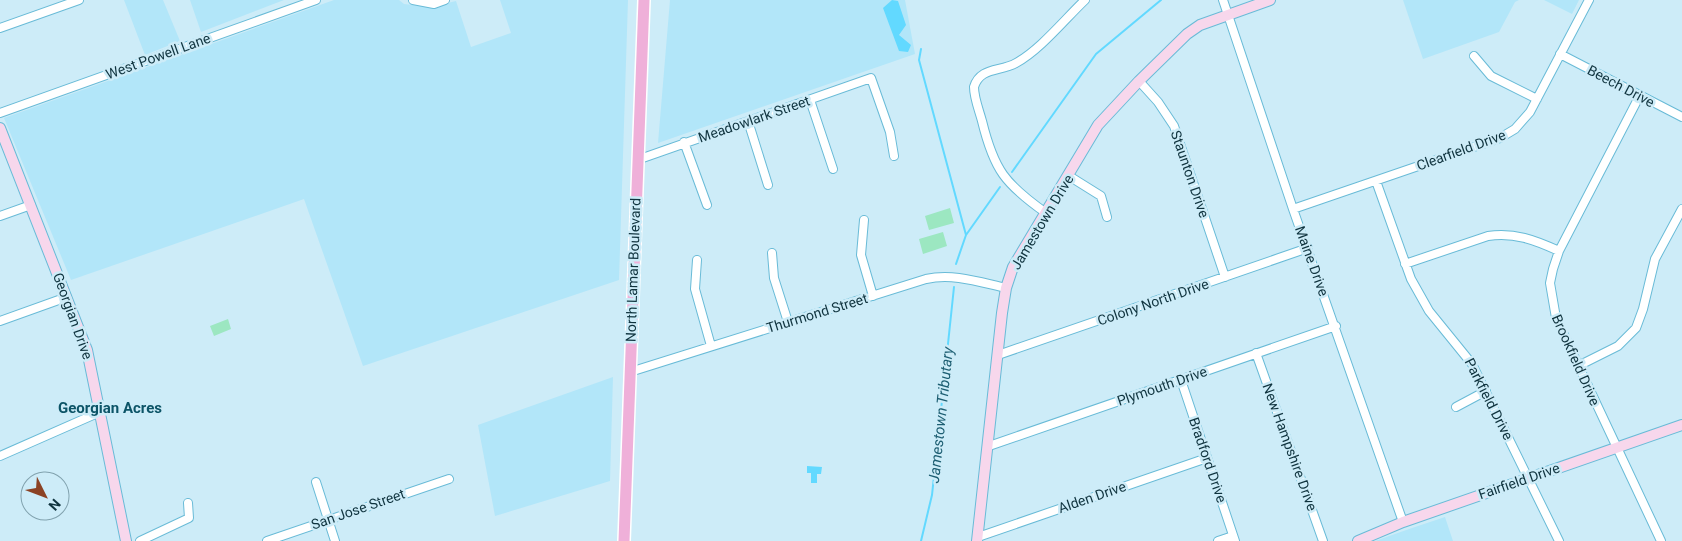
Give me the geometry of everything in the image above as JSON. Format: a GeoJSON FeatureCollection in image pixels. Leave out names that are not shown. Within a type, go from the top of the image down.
{"type":"FeatureCollection","features":[{"type":"Feature","properties":{"kind":"main road","name":"North Lamar Boulevard"},"geometry":{"type":"LineString","coordinates":[[624,541],[644,0]]}},
{"type":"Feature","properties":{"kind":"street"},"geometry":{"type":"LineString","coordinates":[[0,28],[79,0]]}},
{"type":"Feature","properties":{"kind":"street","name":"West Powell Lane"},"geometry":{"type":"LineString","coordinates":[[0,113],[316,0]]}},
{"type":"Feature","properties":{"kind":"street"},"geometry":{"type":"LineString","coordinates":[[413,0],[434,4],[445,0]]}},
{"type":"Feature","properties":{"kind":"street"},"geometry":{"type":"LineString","coordinates":[[1046,213],[1014,189],[995,164],[988,146],[974,87],[984,73],[1011,66],[1026,56],[1085,0]]}},
{"type":"Feature","properties":{"kind":"street","name":"Maine Drive"},"geometry":{"type":"LineString","coordinates":[[1223,0],[1293,209],[1336,326],[1403,522]]}},
{"type":"Feature","properties":{"kind":"street","name":"Jamestown Drive"},"geometry":{"type":"LineString","coordinates":[[978,539],[1006,288],[1013,266],[1098,125],[1138,81],[1187,34],[1200,25],[1270,0]]}},
{"type":"Feature","properties":{"kind":"street","name":"Clearfield Drive"},"geometry":{"type":"LineString","coordinates":[[1293,209],[1508,133],[1523,121],[1537,99],[1589,0]]}},
{"type":"Feature","properties":{"kind":"street","name":"Beech Drive"},"geometry":{"type":"LineString","coordinates":[[1560,54],[1682,117]]}},
{"type":"Feature","properties":{"kind":"street"},"geometry":{"type":"LineString","coordinates":[[1474,56],[1491,76],[1537,99]]}},
{"type":"Feature","properties":{"kind":"street","name":"Meadowlark Street"},"geometry":{"type":"LineString","coordinates":[[637,160],[870,78],[890,132],[894,156]]}},
{"type":"Feature","properties":{"kind":"street","name":"Staunton Drive"},"geometry":{"type":"LineString","coordinates":[[1138,81],[1158,102],[1174,126],[1225,277]]}},
{"type":"Feature","properties":{"kind":"street","name":"Brookfield Drive"},"geometry":{"type":"LineString","coordinates":[[1640,95],[1559,251],[1552,269],[1550,283],[1553,307],[1561,332],[1662,541]]}},
{"type":"Feature","properties":{"kind":"street"},"geometry":{"type":"LineString","coordinates":[[810,100],[833,169]]}},
{"type":"Feature","properties":{"kind":"street"},"geometry":{"type":"LineString","coordinates":[[748,121],[768,185]]}},
{"type":"Feature","properties":{"kind":"street","name":"Georgian Drive"},"geometry":{"type":"LineString","coordinates":[[0,128],[87,350],[126,541]]}},
{"type":"Feature","properties":{"kind":"street"},"geometry":{"type":"LineString","coordinates":[[684,142],[707,205]]}},
{"type":"Feature","properties":{"kind":"street"},"geometry":{"type":"LineString","coordinates":[[1069,176],[1102,196],[1107,217]]}},
{"type":"Feature","properties":{"kind":"street","name":"Parkfield Drive"},"geometry":{"type":"LineString","coordinates":[[1376,181],[1405,264],[1419,296],[1440,325],[1466,354],[1486,391],[1558,541]]}},
{"type":"Feature","properties":{"kind":"street"},"geometry":{"type":"LineString","coordinates":[[0,216],[31,205]]}},
{"type":"Feature","properties":{"kind":"street"},"geometry":{"type":"LineString","coordinates":[[1578,366],[1618,346],[1636,328],[1643,309],[1655,259],[1682,209]]}},
{"type":"Feature","properties":{"kind":"street"},"geometry":{"type":"LineString","coordinates":[[864,220],[860,255],[873,296]]}},
{"type":"Feature","properties":{"kind":"street"},"geometry":{"type":"LineString","coordinates":[[1405,264],[1488,236],[1501,234],[1528,238],[1559,251]]}},
{"type":"Feature","properties":{"kind":"street","name":"Colony North Drive"},"geometry":{"type":"LineString","coordinates":[[998,355],[1308,248]]}},
{"type":"Feature","properties":{"kind":"street"},"geometry":{"type":"LineString","coordinates":[[772,253],[774,278],[788,322]]}},
{"type":"Feature","properties":{"kind":"street"},"geometry":{"type":"LineString","coordinates":[[698,260],[695,290],[711,346]]}},
{"type":"Feature","properties":{"kind":"street","name":"Thurmond Street"},"geometry":{"type":"LineString","coordinates":[[630,372],[938,276],[969,279],[1006,288]]}},
{"type":"Feature","properties":{"kind":"street"},"geometry":{"type":"LineString","coordinates":[[0,321],[67,297]]}},
{"type":"Feature","properties":{"kind":"street","name":"Plymouth Drive"},"geometry":{"type":"LineString","coordinates":[[989,446],[1336,326]]}},
{"type":"Feature","properties":{"kind":"street","name":"New Hampshire Drive"},"geometry":{"type":"LineString","coordinates":[[1256,353],[1323,541]]}},
{"type":"Feature","properties":{"kind":"street","name":"Bradford Drive"},"geometry":{"type":"LineString","coordinates":[[1181,380],[1234,538]]}},
{"type":"Feature","properties":{"kind":"street"},"geometry":{"type":"LineString","coordinates":[[1456,407],[1486,391]]}},
{"type":"Feature","properties":{"kind":"street"},"geometry":{"type":"LineString","coordinates":[[0,456],[100,412]]}},
{"type":"Feature","properties":{"kind":"street","name":"Fairfield Drive"},"geometry":{"type":"LineString","coordinates":[[1358,541],[1403,522],[1682,425]]}},
{"type":"Feature","properties":{"kind":"street","name":"Alden Drive"},"geometry":{"type":"LineString","coordinates":[[978,539],[1207,458]]}},
{"type":"Feature","properties":{"kind":"street","name":"San Jose Street"},"geometry":{"type":"LineString","coordinates":[[267,541],[449,479]]}},
{"type":"Feature","properties":{"kind":"street"},"geometry":{"type":"LineString","coordinates":[[316,482],[329,519],[334,541]]}},
{"type":"Feature","properties":{"kind":"street"},"geometry":{"type":"LineString","coordinates":[[140,541],[189,518],[188,503]]}},
{"type":"Feature","properties":{"kind":"street"},"geometry":{"type":"LineString","coordinates":[[1218,541],[1234,538]]}},
{"type":"Feature","properties":{"kind":"shaded area"},"geometry":{"type":"Polygon","coordinates":[[[124,0],[163,0],[180,41],[145,55],[124,0]]]}},
{"type":"Feature","properties":{"kind":"shaded area"},"geometry":{"type":"Polygon","coordinates":[[[190,0],[284,0],[201,32],[190,0]]]}},
{"type":"Feature","properties":{"kind":"shaded area"},"geometry":{"type":"Polygon","coordinates":[[[334,0],[399,0],[404,4],[431,7],[456,1],[471,47],[511,33],[500,0],[628,0],[619,280],[363,366],[304,199],[71,280],[4,118],[334,0]]]}},
{"type":"Feature","properties":{"kind":"shaded area"},"geometry":{"type":"Polygon","coordinates":[[[670,0],[905,0],[915,54],[658,143],[670,0]]]}},
{"type":"Feature","properties":{"kind":"shaded area"},"geometry":{"type":"Polygon","coordinates":[[[1403,0],[1519,0],[1515,2],[1499,32],[1423,59],[1403,0]]]}},
{"type":"Feature","properties":{"kind":"shaded area"},"geometry":{"type":"Polygon","coordinates":[[[1544,0],[1579,0],[1572,14],[1544,0]]]}},
{"type":"Feature","properties":{"kind":"shaded area"},"geometry":{"type":"Polygon","coordinates":[[[613,377],[610,481],[495,516],[478,425],[613,377]]]}},
{"type":"Feature","properties":{"kind":"shaded area"},"geometry":{"type":"Polygon","coordinates":[[[1445,517],[1453,541],[1375,541],[1412,528],[1445,517]]]}},
{"type":"Feature","properties":{"kind":"green space"},"geometry":{"type":"Polygon","coordinates":[[[950,208],[954,223],[929,230],[925,216],[950,208]]]}},
{"type":"Feature","properties":{"kind":"green space"},"geometry":{"type":"Polygon","coordinates":[[[943,232],[947,246],[923,254],[919,239],[943,232]]]}},
{"type":"Feature","properties":{"kind":"green space"},"geometry":{"type":"Polygon","coordinates":[[[228,319],[231,329],[214,336],[210,326],[228,319]]]}},
{"type":"Feature","properties":{"kind":"water"},"geometry":{"type":"Polygon","coordinates":[[[892,0],[898,1],[906,25],[899,35],[911,45],[908,52],[899,51],[883,8],[892,0]]]}},
{"type":"Feature","properties":{"kind":"water"},"geometry":{"type":"Polygon","coordinates":[[[807,466],[822,467],[821,474],[817,474],[817,483],[811,483],[811,473],[807,473],[807,466]]]}},
{"type":"Feature","properties":{"kind":"waterway","name":"Jamestown Tributary"},"geometry":{"type":"LineString","coordinates":[[1012,172],[1096,54],[1161,0]]}},
{"type":"Feature","properties":{"kind":"waterway"},"geometry":{"type":"LineString","coordinates":[[921,49],[919,60],[966,235]]}},
{"type":"Feature","properties":{"kind":"waterway","name":"Jamestown Tributary"},"geometry":{"type":"LineString","coordinates":[[956,264],[966,235],[1000,187]]}},
{"type":"Feature","properties":{"kind":"waterway","name":"Jamestown Tributary"},"geometry":{"type":"LineString","coordinates":[[921,541],[932,495],[954,287]]}},
{"type":"Feature","properties":{"kind":"district","name":"Georgian Acres"},"geometry":{"type":"Point","coordinates":[110,408]}}]}
